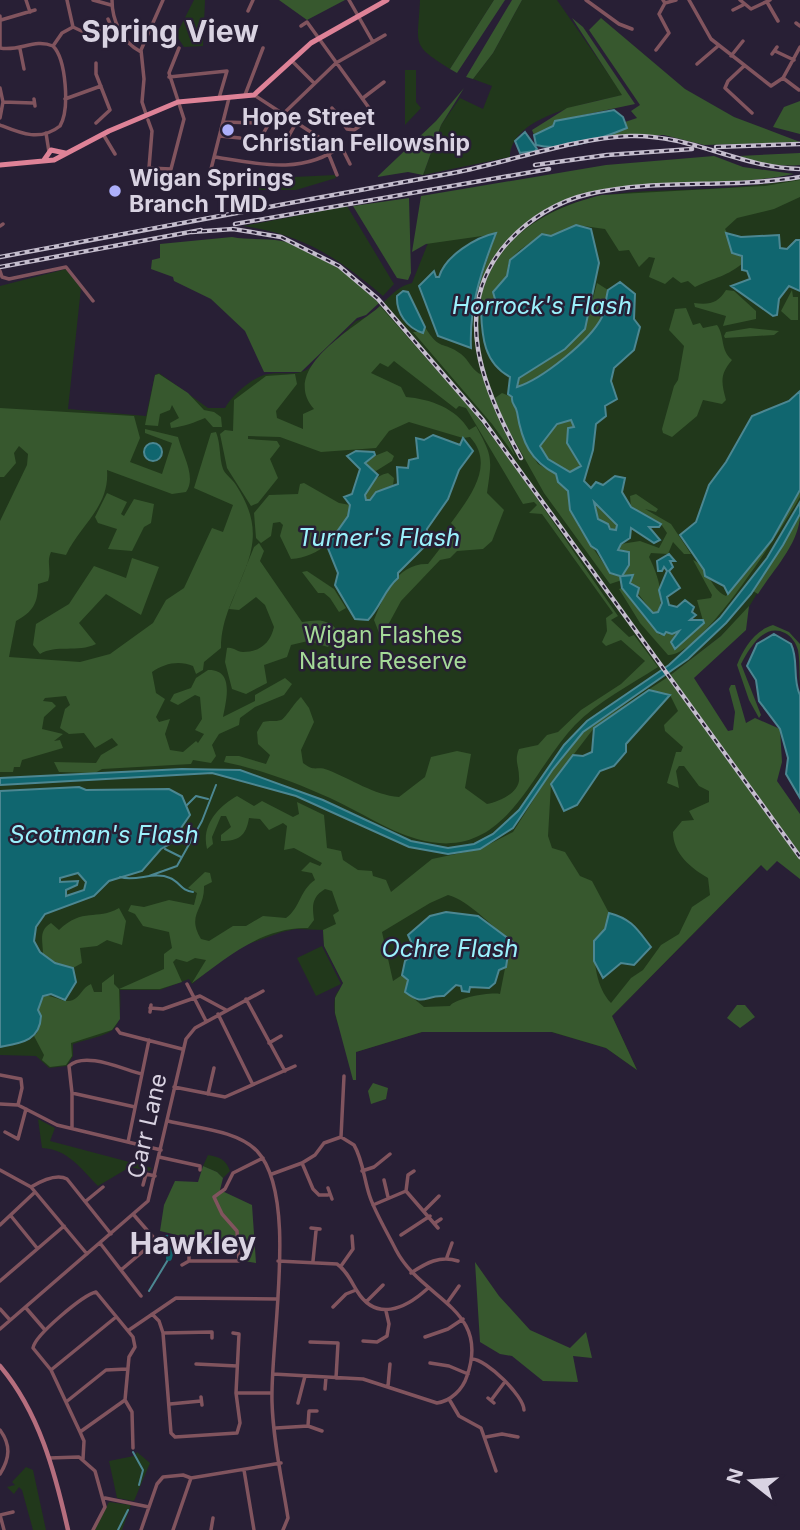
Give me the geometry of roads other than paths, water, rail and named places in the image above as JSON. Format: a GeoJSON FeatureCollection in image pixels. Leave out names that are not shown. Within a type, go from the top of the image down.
{"type":"FeatureCollection","features":[{"type":"Feature","properties":{"kind":"main road"},"geometry":{"type":"LineString","coordinates":[[0,165],[43,162],[53,154],[65,153],[103,134],[147,120],[178,102],[254,95],[319,38],[387,0]]}},
{"type":"Feature","properties":{"kind":"main road"},"geometry":{"type":"LineString","coordinates":[[0,1366],[26,1403],[49,1458],[68,1530]]}},
{"type":"Feature","properties":{"kind":"street"},"geometry":{"type":"LineString","coordinates":[[0,124],[19,134],[46,133],[63,121],[63,62],[53,46],[37,42],[20,49],[0,48],[0,18],[33,11],[26,0]]}},
{"type":"Feature","properties":{"kind":"street"},"geometry":{"type":"LineString","coordinates":[[67,0],[73,27]]}},
{"type":"Feature","properties":{"kind":"street"},"geometry":{"type":"LineString","coordinates":[[93,0],[112,2],[123,37],[141,52]]}},
{"type":"Feature","properties":{"kind":"street"},"geometry":{"type":"LineString","coordinates":[[163,0],[141,52],[145,79],[142,102],[152,131],[149,168],[171,169],[184,119],[169,77],[179,48]]}},
{"type":"Feature","properties":{"kind":"street"},"geometry":{"type":"LineString","coordinates":[[248,11],[253,0]]}},
{"type":"Feature","properties":{"kind":"street"},"geometry":{"type":"LineString","coordinates":[[349,0],[373,42]]}},
{"type":"Feature","properties":{"kind":"street"},"geometry":{"type":"LineString","coordinates":[[586,0],[619,24],[632,29]]}},
{"type":"Feature","properties":{"kind":"street"},"geometry":{"type":"LineString","coordinates":[[656,50],[669,33],[659,14],[664,1],[676,0]]}},
{"type":"Feature","properties":{"kind":"street"},"geometry":{"type":"LineString","coordinates":[[689,0],[711,39],[771,86],[783,78],[800,47]]}},
{"type":"Feature","properties":{"kind":"street"},"geometry":{"type":"LineString","coordinates":[[733,10],[742,2],[751,9],[769,1],[778,21]]}},
{"type":"Feature","properties":{"kind":"street"},"geometry":{"type":"LineString","coordinates":[[108,19],[115,35]]}},
{"type":"Feature","properties":{"kind":"street"},"geometry":{"type":"LineString","coordinates":[[301,26],[307,22],[372,112],[370,119],[354,130],[347,129],[333,109],[326,116]]}},
{"type":"Feature","properties":{"kind":"street"},"geometry":{"type":"LineString","coordinates":[[73,27],[92,35],[111,27]]}},
{"type":"Feature","properties":{"kind":"street"},"geometry":{"type":"LineString","coordinates":[[53,46],[62,33],[73,27]]}},
{"type":"Feature","properties":{"kind":"street"},"geometry":{"type":"LineString","coordinates":[[282,115],[336,63],[385,35]]}},
{"type":"Feature","properties":{"kind":"street"},"geometry":{"type":"LineString","coordinates":[[731,56],[743,41]]}},
{"type":"Feature","properties":{"kind":"street"},"geometry":{"type":"LineString","coordinates":[[697,64],[718,46]]}},
{"type":"Feature","properties":{"kind":"street"},"geometry":{"type":"LineString","coordinates":[[244,97],[263,48]]}},
{"type":"Feature","properties":{"kind":"street"},"geometry":{"type":"LineString","coordinates":[[20,49],[26,67]]}},
{"type":"Feature","properties":{"kind":"street"},"geometry":{"type":"LineString","coordinates":[[774,51],[794,60]]}},
{"type":"Feature","properties":{"kind":"street"},"geometry":{"type":"LineString","coordinates":[[292,61],[314,83]]}},
{"type":"Feature","properties":{"kind":"street"},"geometry":{"type":"LineString","coordinates":[[94,66],[110,110]]}},
{"type":"Feature","properties":{"kind":"street"},"geometry":{"type":"LineString","coordinates":[[744,66],[728,81],[725,88],[752,113]]}},
{"type":"Feature","properties":{"kind":"street"},"geometry":{"type":"LineString","coordinates":[[169,77],[227,71],[219,99]]}},
{"type":"Feature","properties":{"kind":"street"},"geometry":{"type":"LineString","coordinates":[[783,78],[798,89],[800,83]]}},
{"type":"Feature","properties":{"kind":"street"},"geometry":{"type":"LineString","coordinates":[[363,98],[384,82]]}},
{"type":"Feature","properties":{"kind":"street"},"geometry":{"type":"LineString","coordinates":[[65,99],[101,86]]}},
{"type":"Feature","properties":{"kind":"street"},"geometry":{"type":"LineString","coordinates":[[0,88],[3,102],[0,118]]}},
{"type":"Feature","properties":{"kind":"street"},"geometry":{"type":"LineString","coordinates":[[254,95],[323,141],[337,175]]}},
{"type":"Feature","properties":{"kind":"street"},"geometry":{"type":"LineString","coordinates":[[209,177],[229,98]]}},
{"type":"Feature","properties":{"kind":"street"},"geometry":{"type":"LineString","coordinates":[[3,102],[34,102]]}},
{"type":"Feature","properties":{"kind":"street"},"geometry":{"type":"LineString","coordinates":[[110,110],[116,111]]}},
{"type":"Feature","properties":{"kind":"street"},"geometry":{"type":"LineString","coordinates":[[99,123],[110,110]]}},
{"type":"Feature","properties":{"kind":"street"},"geometry":{"type":"LineString","coordinates":[[262,134],[276,111]]}},
{"type":"Feature","properties":{"kind":"street"},"geometry":{"type":"LineString","coordinates":[[223,122],[257,123]]}},
{"type":"Feature","properties":{"kind":"street"},"geometry":{"type":"LineString","coordinates":[[286,141],[296,124]]}},
{"type":"Feature","properties":{"kind":"street"},"geometry":{"type":"LineString","coordinates":[[46,133],[53,154]]}},
{"type":"Feature","properties":{"kind":"street"},"geometry":{"type":"LineString","coordinates":[[103,134],[115,155]]}},
{"type":"Feature","properties":{"kind":"street"},"geometry":{"type":"LineString","coordinates":[[220,136],[240,138]]}},
{"type":"Feature","properties":{"kind":"street"},"geometry":{"type":"LineString","coordinates":[[215,157],[265,165],[310,164],[342,146],[350,164]]}},
{"type":"Feature","properties":{"kind":"street"},"geometry":{"type":"LineString","coordinates":[[0,271],[2,277],[9,279],[66,267],[93,301]]}},
{"type":"Feature","properties":{"kind":"street"},"geometry":{"type":"LineString","coordinates":[[187,984],[206,1021]]}},
{"type":"Feature","properties":{"kind":"street","name":"Carr Lane"},"geometry":{"type":"LineString","coordinates":[[0,1329],[148,1201],[183,1049],[190,1032],[263,991]]}},
{"type":"Feature","properties":{"kind":"street"},"geometry":{"type":"LineString","coordinates":[[150,1008],[163,1009],[200,996],[226,1010]]}},
{"type":"Feature","properties":{"kind":"street"},"geometry":{"type":"LineString","coordinates":[[246,999],[285,1071]]}},
{"type":"Feature","properties":{"kind":"street"},"geometry":{"type":"LineString","coordinates":[[218,1014],[252,1083]]}},
{"type":"Feature","properties":{"kind":"street"},"geometry":{"type":"LineString","coordinates":[[117,1029],[120,1033],[183,1049]]}},
{"type":"Feature","properties":{"kind":"street"},"geometry":{"type":"LineString","coordinates":[[269,1043],[281,1036]]}},
{"type":"Feature","properties":{"kind":"street"},"geometry":{"type":"LineString","coordinates":[[128,1142],[149,1040]]}},
{"type":"Feature","properties":{"kind":"street"},"geometry":{"type":"LineString","coordinates":[[72,1128],[69,1066],[78,1059],[142,1074]]}},
{"type":"Feature","properties":{"kind":"street"},"geometry":{"type":"LineString","coordinates":[[174,1087],[225,1097],[295,1066]]}},
{"type":"Feature","properties":{"kind":"street"},"geometry":{"type":"LineString","coordinates":[[208,1094],[212,1069]]}},
{"type":"Feature","properties":{"kind":"street"},"geometry":{"type":"LineString","coordinates":[[0,1076],[21,1079],[18,1105]]}},
{"type":"Feature","properties":{"kind":"street"},"geometry":{"type":"LineString","coordinates":[[341,1138],[344,1076]]}},
{"type":"Feature","properties":{"kind":"street"},"geometry":{"type":"LineString","coordinates":[[72,1093],[135,1107]]}},
{"type":"Feature","properties":{"kind":"street"},"geometry":{"type":"LineString","coordinates":[[0,1104],[18,1105],[55,1124],[160,1150]]}},
{"type":"Feature","properties":{"kind":"street"},"geometry":{"type":"LineString","coordinates":[[5,1132],[19,1140],[26,1109]]}},
{"type":"Feature","properties":{"kind":"street"},"geometry":{"type":"LineString","coordinates":[[168,1121],[240,1139],[263,1158],[272,1174],[278,1201],[272,1394],[288,1518],[283,1530]]}},
{"type":"Feature","properties":{"kind":"street"},"geometry":{"type":"LineString","coordinates":[[272,1174],[302,1163],[315,1155],[324,1143],[341,1138],[354,1145],[373,1205],[411,1273],[463,1319],[473,1341],[468,1374],[459,1391],[437,1404],[363,1379],[273,1374]]}},
{"type":"Feature","properties":{"kind":"street"},"geometry":{"type":"LineString","coordinates":[[159,1157],[200,1166],[200,1170]]}},
{"type":"Feature","properties":{"kind":"street"},"geometry":{"type":"LineString","coordinates":[[183,1265],[189,1261],[239,1261],[237,1231],[222,1214],[214,1197],[225,1189],[233,1173],[263,1158]]}},
{"type":"Feature","properties":{"kind":"street"},"geometry":{"type":"LineString","coordinates":[[362,1171],[388,1158]]}},
{"type":"Feature","properties":{"kind":"street"},"geometry":{"type":"LineString","coordinates":[[302,1163],[313,1189],[319,1195],[330,1197],[328,1188]]}},
{"type":"Feature","properties":{"kind":"street"},"geometry":{"type":"LineString","coordinates":[[0,1170],[31,1187],[34,1194],[87,1254]]}},
{"type":"Feature","properties":{"kind":"street"},"geometry":{"type":"LineString","coordinates":[[414,1171],[408,1175],[406,1191],[438,1228]]}},
{"type":"Feature","properties":{"kind":"street"},"geometry":{"type":"LineString","coordinates":[[143,1185],[146,1174],[155,1176]]}},
{"type":"Feature","properties":{"kind":"street"},"geometry":{"type":"LineString","coordinates":[[31,1187],[63,1176],[111,1234]]}},
{"type":"Feature","properties":{"kind":"street"},"geometry":{"type":"LineString","coordinates":[[384,1180],[388,1197]]}},
{"type":"Feature","properties":{"kind":"street"},"geometry":{"type":"LineString","coordinates":[[86,1201],[103,1187]]}},
{"type":"Feature","properties":{"kind":"street"},"geometry":{"type":"LineString","coordinates":[[373,1205],[406,1191]]}},
{"type":"Feature","properties":{"kind":"street"},"geometry":{"type":"LineString","coordinates":[[0,1225],[34,1194]]}},
{"type":"Feature","properties":{"kind":"street"},"geometry":{"type":"LineString","coordinates":[[424,1211],[439,1196]]}},
{"type":"Feature","properties":{"kind":"street"},"geometry":{"type":"LineString","coordinates":[[121,1270],[154,1242],[153,1237],[133,1214]]}},
{"type":"Feature","properties":{"kind":"street"},"geometry":{"type":"LineString","coordinates":[[11,1216],[37,1248]]}},
{"type":"Feature","properties":{"kind":"street"},"geometry":{"type":"LineString","coordinates":[[401,1235],[430,1216]]}},
{"type":"Feature","properties":{"kind":"street"},"geometry":{"type":"LineString","coordinates":[[435,1223],[441,1220]]}},
{"type":"Feature","properties":{"kind":"street"},"geometry":{"type":"LineString","coordinates":[[0,1281],[64,1226]]}},
{"type":"Feature","properties":{"kind":"street"},"geometry":{"type":"LineString","coordinates":[[311,1228],[318,1230],[313,1261]]}},
{"type":"Feature","properties":{"kind":"street"},"geometry":{"type":"LineString","coordinates":[[341,1266],[353,1248],[352,1236]]}},
{"type":"Feature","properties":{"kind":"street"},"geometry":{"type":"LineString","coordinates":[[100,1243],[141,1296]]}},
{"type":"Feature","properties":{"kind":"street"},"geometry":{"type":"LineString","coordinates":[[447,1258],[452,1243]]}},
{"type":"Feature","properties":{"kind":"street"},"geometry":{"type":"LineString","coordinates":[[189,1249],[189,1261]]}},
{"type":"Feature","properties":{"kind":"street"},"geometry":{"type":"LineString","coordinates":[[411,1273],[428,1262],[447,1258],[458,1261]]}},
{"type":"Feature","properties":{"kind":"street"},"geometry":{"type":"LineString","coordinates":[[278,1261],[313,1261],[341,1266],[366,1302],[371,1307],[386,1311],[412,1302],[427,1289]]}},
{"type":"Feature","properties":{"kind":"street"},"geometry":{"type":"LineString","coordinates":[[366,1302],[383,1285]]}},
{"type":"Feature","properties":{"kind":"street"},"geometry":{"type":"LineString","coordinates":[[447,1303],[458,1293],[459,1286]]}},
{"type":"Feature","properties":{"kind":"street"},"geometry":{"type":"LineString","coordinates":[[333,1307],[346,1294],[356,1290]]}},
{"type":"Feature","properties":{"kind":"street"},"geometry":{"type":"LineString","coordinates":[[80,1432],[125,1400],[128,1395],[127,1368],[135,1343],[98,1294],[92,1292],[45,1330],[34,1342],[33,1348],[51,1370],[80,1432],[84,1441],[83,1459]]}},
{"type":"Feature","properties":{"kind":"street"},"geometry":{"type":"LineString","coordinates":[[128,1331],[169,1300],[185,1297],[277,1299]]}},
{"type":"Feature","properties":{"kind":"street"},"geometry":{"type":"LineString","coordinates":[[26,1308],[45,1330]]}},
{"type":"Feature","properties":{"kind":"street"},"geometry":{"type":"LineString","coordinates":[[0,1309],[10,1320]]}},
{"type":"Feature","properties":{"kind":"street"},"geometry":{"type":"LineString","coordinates":[[363,1340],[377,1342],[387,1336],[389,1324],[386,1311]]}},
{"type":"Feature","properties":{"kind":"street"},"geometry":{"type":"LineString","coordinates":[[152,1314],[159,1321],[163,1333],[172,1433],[175,1437],[236,1433],[240,1423],[236,1393],[236,1334],[245,1334]]}},
{"type":"Feature","properties":{"kind":"street"},"geometry":{"type":"LineString","coordinates":[[51,1370],[116,1317]]}},
{"type":"Feature","properties":{"kind":"street"},"geometry":{"type":"LineString","coordinates":[[425,1337],[429,1331],[448,1329],[463,1319]]}},
{"type":"Feature","properties":{"kind":"street"},"geometry":{"type":"LineString","coordinates":[[163,1333],[214,1332],[212,1338]]}},
{"type":"Feature","properties":{"kind":"street"},"geometry":{"type":"LineString","coordinates":[[310,1342],[338,1343],[336,1378]]}},
{"type":"Feature","properties":{"kind":"street"},"geometry":{"type":"LineString","coordinates":[[201,1358],[198,1364],[237,1366]]}},
{"type":"Feature","properties":{"kind":"street"},"geometry":{"type":"LineString","coordinates":[[472,1359],[487,1363],[504,1383],[521,1396],[524,1410]]}},
{"type":"Feature","properties":{"kind":"street"},"geometry":{"type":"LineString","coordinates":[[429,1363],[450,1366],[468,1374]]}},
{"type":"Feature","properties":{"kind":"street"},"geometry":{"type":"LineString","coordinates":[[388,1386],[392,1367]]}},
{"type":"Feature","properties":{"kind":"street"},"geometry":{"type":"LineString","coordinates":[[66,1402],[106,1370],[127,1368]]}},
{"type":"Feature","properties":{"kind":"street"},"geometry":{"type":"LineString","coordinates":[[298,1403],[305,1376]]}},
{"type":"Feature","properties":{"kind":"street"},"geometry":{"type":"LineString","coordinates":[[325,1389],[326,1377]]}},
{"type":"Feature","properties":{"kind":"street"},"geometry":{"type":"LineString","coordinates":[[491,1400],[504,1383]]}},
{"type":"Feature","properties":{"kind":"street"},"geometry":{"type":"LineString","coordinates":[[236,1393],[272,1394]]}},
{"type":"Feature","properties":{"kind":"street"},"geometry":{"type":"LineString","coordinates":[[449,1399],[459,1416],[481,1428],[495,1468],[501,1465]]}},
{"type":"Feature","properties":{"kind":"street"},"geometry":{"type":"LineString","coordinates":[[125,1400],[132,1412],[133,1448]]}},
{"type":"Feature","properties":{"kind":"street"},"geometry":{"type":"LineString","coordinates":[[170,1404],[201,1401]]}},
{"type":"Feature","properties":{"kind":"street"},"geometry":{"type":"LineString","coordinates":[[308,1426],[309,1411],[317,1411]]}},
{"type":"Feature","properties":{"kind":"street"},"geometry":{"type":"LineString","coordinates":[[276,1428],[308,1426],[322,1431]]}},
{"type":"Feature","properties":{"kind":"street"},"geometry":{"type":"LineString","coordinates":[[0,1430],[6,1438],[9,1455],[0,1474]]}},
{"type":"Feature","properties":{"kind":"street"},"geometry":{"type":"LineString","coordinates":[[486,1437],[517,1434]]}},
{"type":"Feature","properties":{"kind":"street"},"geometry":{"type":"LineString","coordinates":[[124,1439],[133,1438]]}},
{"type":"Feature","properties":{"kind":"street"},"geometry":{"type":"LineString","coordinates":[[49,1458],[74,1456],[83,1459],[96,1471],[105,1498],[104,1510],[93,1530]]}},
{"type":"Feature","properties":{"kind":"street"},"geometry":{"type":"LineString","coordinates":[[141,1530],[163,1477],[183,1475],[191,1478],[281,1463]]}},
{"type":"Feature","properties":{"kind":"street"},"geometry":{"type":"LineString","coordinates":[[244,1470],[254,1530]]}},
{"type":"Feature","properties":{"kind":"street"},"geometry":{"type":"LineString","coordinates":[[173,1530],[191,1478]]}},
{"type":"Feature","properties":{"kind":"street"},"geometry":{"type":"LineString","coordinates":[[105,1498],[149,1507]]}},
{"type":"Feature","properties":{"kind":"street"},"geometry":{"type":"LineString","coordinates":[[4,1530],[0,1515],[13,1512]]}},
{"type":"Feature","properties":{"kind":"street"},"geometry":{"type":"LineString","coordinates":[[211,1530],[213,1518]]}},
{"type":"Feature","properties":{"kind":"water"},"geometry":{"type":"Polygon","coordinates":[[[614,110],[623,117],[627,128],[570,146],[536,145],[534,135],[553,126],[555,121],[614,110]]]}},
{"type":"Feature","properties":{"kind":"water"},"geometry":{"type":"Polygon","coordinates":[[[525,132],[537,149],[520,153],[515,141],[525,132]]]}},
{"type":"Feature","properties":{"kind":"water","name":"Horrock's Flash"},"geometry":{"type":"Polygon","coordinates":[[[576,225],[591,229],[599,263],[585,329],[565,349],[519,378],[517,387],[552,368],[587,337],[602,317],[608,290],[620,282],[635,294],[634,319],[640,327],[634,350],[614,368],[611,381],[617,399],[605,406],[606,416],[596,424],[593,450],[584,481],[591,488],[596,482],[603,485],[615,476],[625,478],[622,492],[631,507],[661,524],[659,527],[649,527],[660,540],[654,543],[631,528],[630,538],[621,544],[618,550],[629,552],[629,565],[622,576],[633,575],[630,583],[639,588],[637,596],[653,613],[658,612],[662,603],[659,590],[667,571],[664,567],[662,571],[658,571],[657,561],[669,554],[675,561],[670,561],[673,567],[669,571],[680,588],[667,597],[669,605],[677,607],[685,600],[694,607],[692,612],[696,615],[690,620],[703,620],[704,623],[675,649],[671,642],[679,631],[672,634],[666,632],[664,635],[657,632],[622,588],[620,576],[610,573],[597,550],[591,546],[570,510],[568,491],[558,482],[556,474],[540,463],[529,450],[512,397],[508,394],[510,377],[495,364],[486,349],[481,311],[488,308],[495,299],[493,292],[507,276],[510,260],[542,234],[551,236],[576,225]],[[571,420],[557,424],[540,446],[548,459],[570,472],[581,466],[567,443],[568,428],[574,427],[571,420]],[[594,502],[598,519],[608,524],[610,529],[616,530],[617,525],[594,502]]]}},
{"type":"Feature","properties":{"kind":"water"},"geometry":{"type":"Polygon","coordinates":[[[496,233],[477,290],[471,348],[438,336],[419,286],[434,271],[436,277],[439,277],[442,269],[462,249],[496,233]]]}},
{"type":"Feature","properties":{"kind":"water"},"geometry":{"type":"Polygon","coordinates":[[[726,233],[741,237],[779,235],[780,248],[787,249],[796,240],[800,240],[800,291],[789,286],[779,299],[777,315],[773,316],[731,286],[750,279],[747,271],[742,270],[742,256],[732,253],[726,233]]]}},
{"type":"Feature","properties":{"kind":"water"},"geometry":{"type":"Polygon","coordinates":[[[403,291],[408,292],[425,327],[423,333],[412,328],[401,314],[397,296],[403,291]]]}},
{"type":"Feature","properties":{"kind":"water"},"geometry":{"type":"Polygon","coordinates":[[[800,391],[800,490],[772,540],[728,594],[724,586],[705,576],[704,570],[680,535],[696,522],[709,485],[726,462],[752,416],[789,401],[800,391]]]}},
{"type":"Feature","properties":{"kind":"water","name":"Turner's Flash"},"geometry":{"type":"Polygon","coordinates":[[[433,435],[460,445],[463,438],[473,451],[459,470],[448,499],[427,529],[425,546],[398,573],[398,578],[368,620],[355,619],[335,585],[338,573],[327,546],[348,516],[350,505],[344,497],[352,494],[360,469],[347,456],[356,451],[374,452],[375,455],[365,463],[378,475],[365,495],[366,500],[370,500],[376,492],[398,484],[397,467],[408,468],[409,460],[418,458],[416,438],[424,440],[433,435]]]}},
{"type":"Feature","properties":{"kind":"water"},"geometry":{"type":"Polygon","coordinates":[[[153,443],[159,446],[162,452],[159,458],[153,461],[147,458],[144,452],[147,446],[153,443]]]}},
{"type":"Feature","properties":{"kind":"water"},"geometry":{"type":"Polygon","coordinates":[[[800,502],[800,514],[783,545],[751,594],[726,623],[688,659],[583,732],[553,769],[513,828],[480,849],[448,854],[409,847],[296,796],[212,773],[0,785],[0,778],[182,769],[240,770],[323,800],[411,841],[448,848],[474,844],[493,834],[519,810],[564,745],[587,721],[669,665],[720,618],[767,558],[800,502]]]}},
{"type":"Feature","properties":{"kind":"water"},"geometry":{"type":"Polygon","coordinates":[[[774,634],[791,644],[795,656],[796,683],[800,695],[800,798],[786,774],[788,758],[780,729],[759,701],[756,680],[747,666],[757,644],[774,634]]]}},
{"type":"Feature","properties":{"kind":"water"},"geometry":{"type":"Polygon","coordinates":[[[649,690],[670,695],[626,744],[626,752],[614,766],[600,771],[577,805],[564,811],[551,784],[573,755],[583,756],[592,752],[594,728],[649,690]]]}},
{"type":"Feature","properties":{"kind":"water","name":"Scotman's Flash"},"geometry":{"type":"Polygon","coordinates":[[[79,787],[86,790],[169,789],[182,796],[190,815],[170,844],[161,849],[142,871],[109,881],[94,896],[45,914],[36,927],[34,941],[40,952],[55,963],[73,968],[76,982],[65,1000],[51,994],[43,996],[38,1010],[41,1016],[40,1024],[33,1036],[22,1042],[0,1047],[0,791],[79,787]],[[78,873],[60,878],[60,882],[78,881],[77,885],[66,890],[66,896],[84,890],[86,882],[78,873]]]}},
{"type":"Feature","properties":{"kind":"water","name":"Ochre Flash"},"geometry":{"type":"Polygon","coordinates":[[[446,912],[478,916],[513,942],[509,948],[506,967],[499,970],[495,983],[489,988],[470,987],[469,992],[462,991],[461,986],[456,985],[444,996],[417,999],[405,992],[408,980],[402,975],[405,961],[413,955],[413,946],[408,935],[430,916],[446,912]]]}},
{"type":"Feature","properties":{"kind":"water"},"geometry":{"type":"Polygon","coordinates":[[[609,913],[629,922],[651,947],[634,965],[621,963],[603,978],[594,961],[594,941],[605,929],[609,913]]]}},
{"type":"Feature","properties":{"kind":"waterway"},"geometry":{"type":"LineString","coordinates":[[149,876],[177,866],[202,821],[216,785]]}},
{"type":"Feature","properties":{"kind":"waterway"},"geometry":{"type":"LineString","coordinates":[[187,805],[196,796],[208,799]]}},
{"type":"Feature","properties":{"kind":"waterway"},"geometry":{"type":"LineString","coordinates":[[175,833],[189,839]]}},
{"type":"Feature","properties":{"kind":"waterway"},"geometry":{"type":"LineString","coordinates":[[165,849],[181,857]]}},
{"type":"Feature","properties":{"kind":"waterway"},"geometry":{"type":"LineString","coordinates":[[120,877],[164,876],[193,892]]}},
{"type":"Feature","properties":{"kind":"waterway"},"geometry":{"type":"LineString","coordinates":[[167,1238],[172,1245],[169,1258]]}},
{"type":"Feature","properties":{"kind":"waterway"},"geometry":{"type":"LineString","coordinates":[[149,1291],[169,1258]]}},
{"type":"Feature","properties":{"kind":"waterway"},"geometry":{"type":"LineString","coordinates":[[133,1452],[143,1470],[139,1485]]}},
{"type":"Feature","properties":{"kind":"waterway"},"geometry":{"type":"LineString","coordinates":[[118,1530],[128,1510]]}},
{"type":"Feature","properties":{"kind":"railway"},"geometry":{"type":"LineString","coordinates":[[0,257],[453,173],[609,138],[630,136],[674,140],[757,163],[800,169]]}},
{"type":"Feature","properties":{"kind":"railway"},"geometry":{"type":"LineString","coordinates":[[716,147],[800,144]]}},
{"type":"Feature","properties":{"kind":"railway"},"geometry":{"type":"LineString","coordinates":[[535,165],[607,155],[692,149]]}},
{"type":"Feature","properties":{"kind":"railway"},"geometry":{"type":"LineString","coordinates":[[235,224],[549,169]]}},
{"type":"Feature","properties":{"kind":"railway"},"geometry":{"type":"LineString","coordinates":[[521,458],[485,378],[478,350],[476,322],[480,294],[490,267],[508,242],[555,206],[589,194],[641,186],[774,181],[800,177]]}},
{"type":"Feature","properties":{"kind":"railway"},"geometry":{"type":"LineString","coordinates":[[192,232],[233,229],[281,237],[339,266],[378,299],[483,420],[800,857]]}},
{"type":"Feature","properties":{"kind":"railway"},"geometry":{"type":"LineString","coordinates":[[0,267],[201,230]]}},
{"type":"Feature","properties":{"kind":"place","name":"Hope Street Christian Fellowship"},"geometry":{"type":"Point","coordinates":[228,130]}},
{"type":"Feature","properties":{"kind":"place","name":"Wigan Springs Branch TMD"},"geometry":{"type":"Point","coordinates":[115,191]}},
{"type":"Feature","properties":{"kind":"district","name":"Spring View"},"geometry":{"type":"Point","coordinates":[170,32]}},
{"type":"Feature","properties":{"kind":"district","name":"Hawkley"},"geometry":{"type":"Point","coordinates":[193,1244]}},
{"type":"Feature","properties":{"kind":"park label","name":"Wigan Flashes Nature Reserve"},"geometry":{"type":"Point","coordinates":[383,648]}}]}
